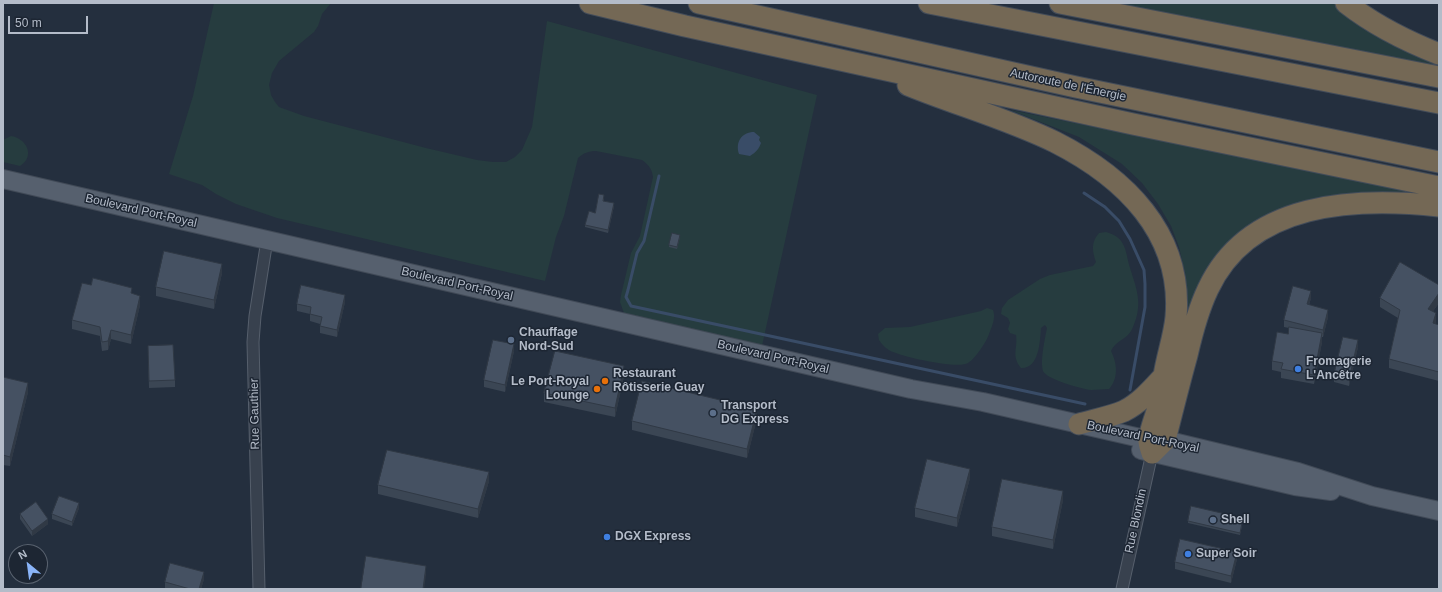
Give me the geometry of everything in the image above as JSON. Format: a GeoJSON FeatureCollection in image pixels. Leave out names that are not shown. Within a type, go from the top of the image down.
{"type":"FeatureCollection","features":[{"type":"Feature","properties":{"kind":"highway"},"geometry":{"type":"LineString","coordinates":[[590,3],[671,23],[1133,124],[1439,187]]}},
{"type":"Feature","properties":{"kind":"highway","name":"Autoroute de l'Énergie"},"geometry":{"type":"LineString","coordinates":[[699,3],[1076,87],[1439,162]]}},
{"type":"Feature","properties":{"kind":"highway"},"geometry":{"type":"LineString","coordinates":[[929,3],[1439,103]]}},
{"type":"Feature","properties":{"kind":"highway"},"geometry":{"type":"LineString","coordinates":[[1060,3],[1439,78]]}},
{"type":"Feature","properties":{"kind":"highway"},"geometry":{"type":"LineString","coordinates":[[1346,3],[1387,30],[1439,54]]}},
{"type":"Feature","properties":{"kind":"highway"},"geometry":{"type":"LineString","coordinates":[[854,63],[948,101],[1023,128],[1054,142],[1101,170],[1132,198],[1147,215],[1161,236],[1168,253],[1174,278],[1176,297],[1176,318],[1164,376],[1155,444]]}},
{"type":"Feature","properties":{"kind":"highway"},"geometry":{"type":"LineString","coordinates":[[1155,444],[1205,294],[1219,269],[1244,243],[1258,232],[1282,220],[1307,211],[1326,207],[1370,202],[1439,206]]}},
{"type":"Feature","properties":{"kind":"highway"},"geometry":{"type":"LineString","coordinates":[[1078,424],[1115,414],[1130,408],[1148,393],[1164,376]]}},
{"type":"Feature","properties":{"kind":"main road","name":"Boulevard Port-Royal"},"geometry":{"type":"LineString","coordinates":[[3,179],[911,389],[984,402],[1078,424],[1155,444],[1295,486],[1372,496],[1439,511]]}},
{"type":"Feature","properties":{"kind":"main road","name":"Boulevard Port-Royal"},"geometry":{"type":"LineString","coordinates":[[911,389],[1044,428],[1155,444]]}},
{"type":"Feature","properties":{"kind":"street","name":"Rue Gauthier"},"geometry":{"type":"LineString","coordinates":[[259,589],[253,342],[256,309],[267,240]]}},
{"type":"Feature","properties":{"kind":"street","name":"Rue Blondin"},"geometry":{"type":"LineString","coordinates":[[1122,589],[1155,444]]}},
{"type":"Feature","properties":{"kind":"green space"},"geometry":{"type":"Polygon","coordinates":[[[214,3],[331,3],[322,14],[318,26],[314,32],[279,61],[272,73],[269,85],[271,95],[279,107],[304,116],[477,160],[506,162],[515,157],[522,150],[532,127],[547,21],[817,95],[762,346],[624,313],[620,302],[621,295],[631,253],[640,236],[653,177],[650,167],[642,160],[596,151],[591,151],[578,158],[564,216],[556,237],[545,281],[277,218],[236,204],[202,185],[169,174],[193,96],[214,3]]]}},
{"type":"Feature","properties":{"kind":"green space"},"geometry":{"type":"Polygon","coordinates":[[[1099,3],[1334,3],[1365,26],[1435,60],[1437,67],[1099,3]]]}},
{"type":"Feature","properties":{"kind":"green space"},"geometry":{"type":"Polygon","coordinates":[[[1010,110],[1403,189],[1405,193],[1403,195],[1291,208],[1188,312],[1184,308],[1186,277],[1179,247],[1171,226],[1158,204],[1142,183],[1122,164],[1079,137],[1010,110]]]}},
{"type":"Feature","properties":{"kind":"green space"},"geometry":{"type":"Polygon","coordinates":[[[11,136],[21,140],[27,148],[27,157],[25,162],[20,166],[3,162],[3,140],[11,136]]]}},
{"type":"Feature","properties":{"kind":"green space"},"geometry":{"type":"Polygon","coordinates":[[[1106,232],[1118,238],[1124,246],[1138,297],[1138,311],[1131,331],[1113,347],[1111,351],[1116,365],[1116,375],[1112,385],[1109,389],[1091,390],[1065,383],[1046,374],[1042,367],[1047,328],[1045,325],[1041,328],[1039,347],[1035,359],[1032,364],[1021,368],[1016,360],[1016,335],[1010,333],[1008,329],[1010,323],[1008,318],[1001,314],[1002,308],[1008,300],[1040,279],[1050,275],[1093,266],[1096,262],[1093,243],[1099,233],[1106,232]]]}},
{"type":"Feature","properties":{"kind":"green space"},"geometry":{"type":"Polygon","coordinates":[[[987,308],[993,310],[994,316],[988,337],[974,358],[968,363],[954,365],[911,358],[891,351],[879,340],[878,334],[885,328],[910,327],[981,311],[987,308]]]}},
{"type":"Feature","properties":{"kind":"water"},"geometry":{"type":"Polygon","coordinates":[[[750,132],[754,132],[760,137],[759,140],[761,143],[756,152],[750,156],[739,154],[738,146],[740,138],[750,132]]]}},
{"type":"Feature","properties":{"kind":"building"},"geometry":{"type":"Polygon","coordinates":[[[599,194],[604,195],[603,201],[614,203],[608,230],[585,225],[589,211],[595,213],[599,194]]]}},
{"type":"Feature","properties":{"kind":"building"},"geometry":{"type":"Polygon","coordinates":[[[672,233],[680,235],[677,247],[669,245],[672,233]]]}},
{"type":"Feature","properties":{"kind":"building"},"geometry":{"type":"Polygon","coordinates":[[[164,251],[222,264],[214,300],[156,287],[164,251]]]}},
{"type":"Feature","properties":{"kind":"building"},"geometry":{"type":"Polygon","coordinates":[[[1400,262],[1439,285],[1439,293],[1428,309],[1436,313],[1433,323],[1439,325],[1439,372],[1389,359],[1400,310],[1380,298],[1400,262]]]}},
{"type":"Feature","properties":{"kind":"building"},"geometry":{"type":"Polygon","coordinates":[[[93,278],[132,288],[131,293],[140,296],[131,335],[111,330],[108,341],[102,342],[100,327],[72,320],[82,283],[91,285],[93,278]]]}},
{"type":"Feature","properties":{"kind":"building"},"geometry":{"type":"Polygon","coordinates":[[[301,285],[345,295],[337,330],[320,326],[322,317],[310,314],[311,307],[297,304],[301,285]]]}},
{"type":"Feature","properties":{"kind":"building"},"geometry":{"type":"Polygon","coordinates":[[[1293,286],[1311,291],[1307,304],[1328,310],[1323,330],[1284,320],[1293,286]]]}},
{"type":"Feature","properties":{"kind":"building"},"geometry":{"type":"Polygon","coordinates":[[[1289,327],[1322,333],[1314,375],[1281,369],[1283,363],[1272,361],[1277,332],[1288,334],[1289,327]]]}},
{"type":"Feature","properties":{"kind":"building"},"geometry":{"type":"Polygon","coordinates":[[[1343,337],[1358,340],[1349,379],[1334,375],[1343,337]]]}},
{"type":"Feature","properties":{"kind":"building"},"geometry":{"type":"Polygon","coordinates":[[[493,340],[514,344],[505,385],[484,380],[493,340]]]}},
{"type":"Feature","properties":{"kind":"building"},"geometry":{"type":"Polygon","coordinates":[[[173,345],[175,380],[149,381],[148,346],[173,345]]]}},
{"type":"Feature","properties":{"kind":"building"},"geometry":{"type":"Polygon","coordinates":[[[555,351],[624,366],[615,408],[544,393],[555,351]]]}},
{"type":"Feature","properties":{"kind":"building"},"geometry":{"type":"Polygon","coordinates":[[[3,377],[28,383],[10,457],[3,455],[3,377]]]}},
{"type":"Feature","properties":{"kind":"building"},"geometry":{"type":"Polygon","coordinates":[[[642,381],[757,409],[747,449],[632,421],[642,381]]]}},
{"type":"Feature","properties":{"kind":"building"},"geometry":{"type":"Polygon","coordinates":[[[387,450],[489,472],[478,509],[378,485],[387,450]]]}},
{"type":"Feature","properties":{"kind":"building"},"geometry":{"type":"Polygon","coordinates":[[[927,459],[970,469],[957,518],[915,508],[927,459]]]}},
{"type":"Feature","properties":{"kind":"building"},"geometry":{"type":"Polygon","coordinates":[[[1002,479],[1063,491],[1053,540],[992,527],[1002,479]]]}},
{"type":"Feature","properties":{"kind":"building"},"geometry":{"type":"Polygon","coordinates":[[[59,496],[79,503],[72,522],[52,514],[59,496]]]}},
{"type":"Feature","properties":{"kind":"building"},"geometry":{"type":"Polygon","coordinates":[[[36,502],[48,519],[32,531],[20,514],[36,502]]]}},
{"type":"Feature","properties":{"kind":"building"},"geometry":{"type":"Polygon","coordinates":[[[1191,506],[1243,518],[1240,533],[1188,521],[1191,506]]]}},
{"type":"Feature","properties":{"kind":"building"},"geometry":{"type":"Polygon","coordinates":[[[1180,539],[1237,552],[1231,576],[1175,562],[1180,539]]]}},
{"type":"Feature","properties":{"kind":"building"},"geometry":{"type":"Polygon","coordinates":[[[366,556],[426,566],[423,589],[361,589],[366,556]]]}},
{"type":"Feature","properties":{"kind":"building"},"geometry":{"type":"Polygon","coordinates":[[[170,563],[204,572],[199,589],[190,589],[165,582],[170,563]]]}},
{"type":"Feature","properties":{"kind":"waterway"},"geometry":{"type":"LineString","coordinates":[[659,176],[644,241],[637,253],[626,297],[631,306],[1085,404]]}},
{"type":"Feature","properties":{"kind":"waterway"},"geometry":{"type":"LineString","coordinates":[[1084,193],[1105,207],[1119,221],[1130,239],[1144,270],[1145,307],[1130,390]]}},
{"type":"Feature","properties":{"kind":"place","name":"Chauffage Nord-Sud"},"geometry":{"type":"Point","coordinates":[511,340]}},
{"type":"Feature","properties":{"kind":"place","name":"Fromagerie L'Ancêtre"},"geometry":{"type":"Point","coordinates":[1298,369]}},
{"type":"Feature","properties":{"kind":"place","name":"Restaurant Rôtisserie Guay"},"geometry":{"type":"Point","coordinates":[605,381]}},
{"type":"Feature","properties":{"kind":"place","name":"Le Port-Royal Lounge"},"geometry":{"type":"Point","coordinates":[597,389]}},
{"type":"Feature","properties":{"kind":"place","name":"Transport DG Express"},"geometry":{"type":"Point","coordinates":[713,413]}},
{"type":"Feature","properties":{"kind":"place","name":"Shell"},"geometry":{"type":"Point","coordinates":[1213,520]}},
{"type":"Feature","properties":{"kind":"place","name":"DGX Express"},"geometry":{"type":"Point","coordinates":[607,537]}},
{"type":"Feature","properties":{"kind":"place","name":"Super Soir"},"geometry":{"type":"Point","coordinates":[1188,554]}}]}
